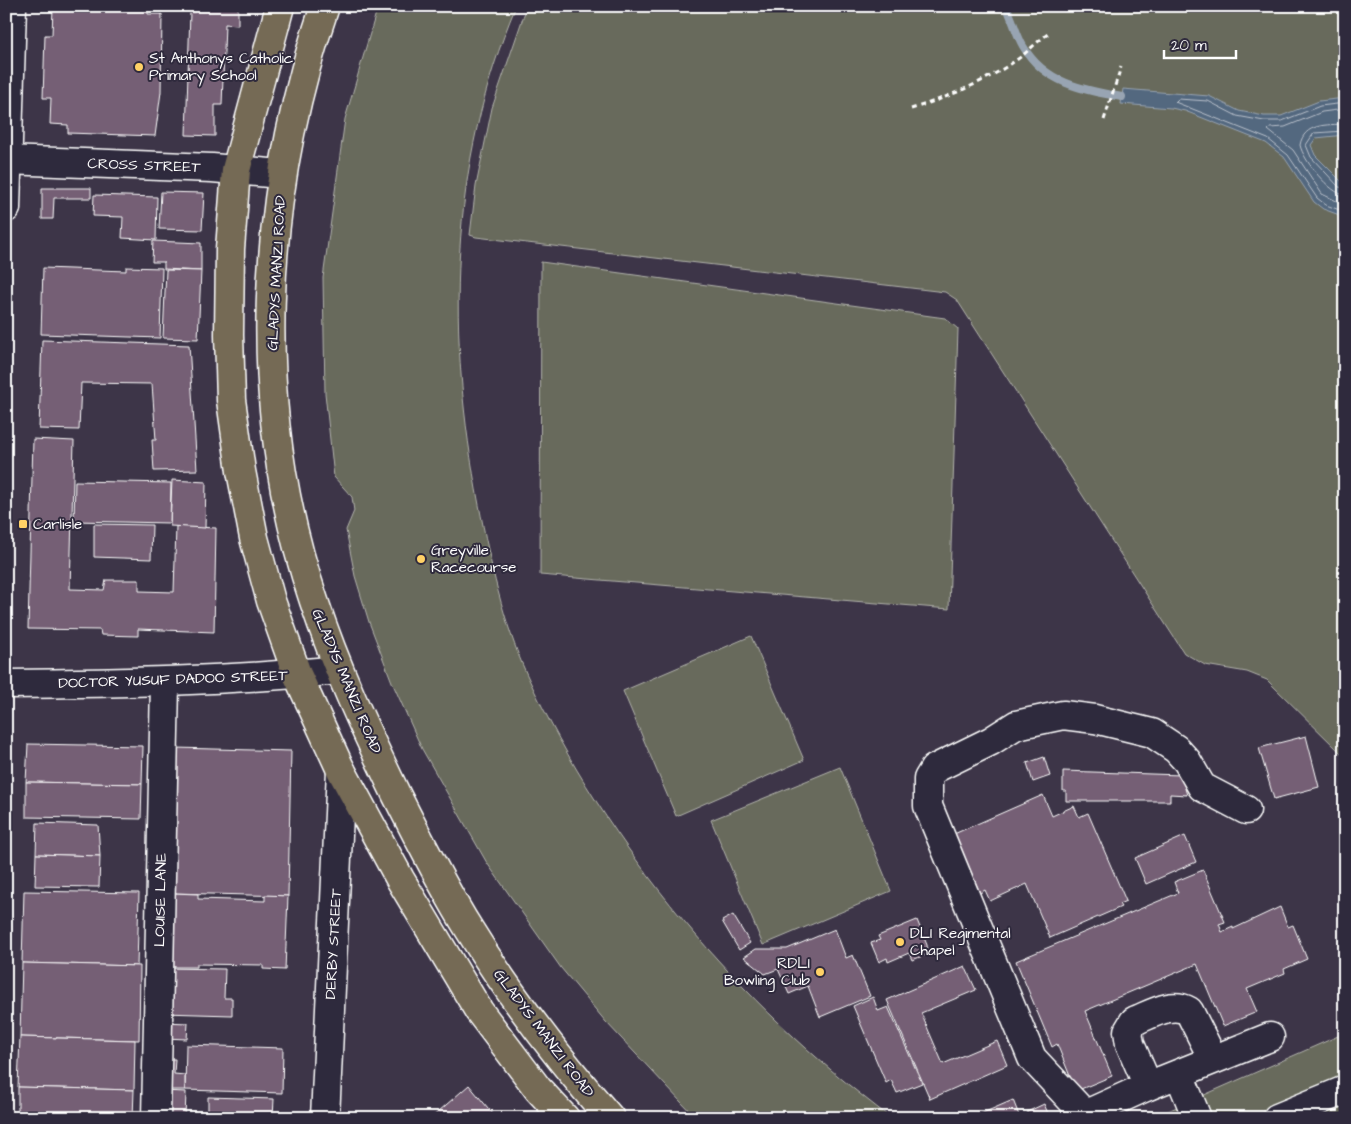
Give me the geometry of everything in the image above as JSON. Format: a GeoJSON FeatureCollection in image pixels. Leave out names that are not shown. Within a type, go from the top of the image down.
{"type":"FeatureCollection","features":[{"type":"Feature","properties":{"kind":"main road"},"geometry":{"type":"LineString","coordinates":[[280,6],[236,170],[230,250],[228,335],[231,400],[241,471],[254,538],[271,601],[297,674],[341,770],[405,887],[479,1011],[538,1089],[565,1118]]}},
{"type":"Feature","properties":{"kind":"main road","name":"GLADYS MANZI ROAD"},"geometry":{"type":"LineString","coordinates":[[325,6],[292,124],[282,174],[274,253],[270,340],[275,415],[285,490],[300,552],[313,599],[339,670],[376,754],[424,851],[468,928],[504,984],[562,1063],[610,1118]]}},
{"type":"Feature","properties":{"kind":"street"},"geometry":{"type":"LineString","coordinates":[[6,208],[12,6]]}},
{"type":"Feature","properties":{"kind":"street","name":"CROSS STREET"},"geometry":{"type":"LineString","coordinates":[[7,160],[236,170],[282,174]]}},
{"type":"Feature","properties":{"kind":"street","name":"DOCTOR YUSUF DADOO STREET"},"geometry":{"type":"LineString","coordinates":[[6,684],[164,683],[339,670]]}},
{"type":"Feature","properties":{"kind":"street","name":"LOUISE LANE"},"geometry":{"type":"LineString","coordinates":[[156,1118],[164,683]]}},
{"type":"Feature","properties":{"kind":"street"},"geometry":{"type":"LineString","coordinates":[[1246,810],[1202,787],[1187,761],[1176,749],[1152,733],[1095,718],[1063,715],[1016,724],[991,740],[934,769],[928,779],[928,806],[1032,1058],[1085,1116],[1148,1086],[1270,1037]]}},
{"type":"Feature","properties":{"kind":"street","name":"DERBY STREET"},"geometry":{"type":"LineString","coordinates":[[325,1118],[341,770]]}},
{"type":"Feature","properties":{"kind":"street"},"geometry":{"type":"LineString","coordinates":[[1148,1086],[1130,1044],[1128,1031],[1134,1021],[1173,1006],[1182,1007],[1189,1012],[1213,1059]]}},
{"type":"Feature","properties":{"kind":"street"},"geometry":{"type":"LineString","coordinates":[[1179,1074],[1197,1118]]}},
{"type":"Feature","properties":{"kind":"street"},"geometry":{"type":"LineString","coordinates":[[1277,1118],[1345,1090]]}},
{"type":"Feature","properties":{"kind":"path"},"geometry":{"type":"LineString","coordinates":[[911,109],[935,102],[1000,71],[1020,58],[1038,40],[1048,34]]}},
{"type":"Feature","properties":{"kind":"path"},"geometry":{"type":"LineString","coordinates":[[1104,120],[1121,67]]}},
{"type":"Feature","properties":{"kind":"green space","name":"Greyville Racecourse"},"geometry":{"type":"Polygon","coordinates":[[[378,6],[516,6],[494,67],[477,128],[466,190],[460,252],[458,315],[461,378],[468,442],[479,505],[504,613],[527,675],[559,739],[596,801],[637,861],[682,919],[730,974],[782,1025],[835,1074],[891,1118],[696,1118],[606,1022],[561,968],[487,863],[422,749],[392,682],[369,622],[355,576],[346,530],[354,511],[352,497],[334,477],[325,393],[323,278],[345,119],[378,6]]]}},
{"type":"Feature","properties":{"kind":"green space"},"geometry":{"type":"Polygon","coordinates":[[[527,6],[1345,6],[1345,757],[1267,680],[1247,672],[1205,665],[1184,653],[957,300],[945,292],[470,235],[476,186],[492,108],[527,6]]]}},
{"type":"Feature","properties":{"kind":"green space"},"geometry":{"type":"Polygon","coordinates":[[[541,262],[945,318],[958,329],[949,609],[540,575],[541,262]]]}},
{"type":"Feature","properties":{"kind":"green space"},"geometry":{"type":"Polygon","coordinates":[[[751,636],[804,760],[676,816],[623,691],[751,636]]]}},
{"type":"Feature","properties":{"kind":"green space"},"geometry":{"type":"Polygon","coordinates":[[[840,767],[891,891],[763,945],[711,820],[840,767]]]}},
{"type":"Feature","properties":{"kind":"green space"},"geometry":{"type":"Polygon","coordinates":[[[1345,1033],[1345,1118],[1152,1118],[1345,1033]]]}},
{"type":"Feature","properties":{"kind":"water"},"geometry":{"type":"Polygon","coordinates":[[[1123,89],[1209,96],[1239,111],[1264,116],[1281,116],[1319,101],[1345,98],[1345,135],[1316,138],[1311,145],[1315,155],[1345,185],[1345,217],[1323,209],[1314,202],[1284,157],[1266,143],[1185,111],[1121,104],[1123,89]]]}},
{"type":"Feature","properties":{"kind":"building"},"geometry":{"type":"Polygon","coordinates":[[[148,6],[148,14],[162,14],[161,92],[155,136],[68,133],[68,125],[50,124],[51,98],[43,98],[45,35],[52,35],[53,7],[148,6]]]}},
{"type":"Feature","properties":{"kind":"building"},"geometry":{"type":"Polygon","coordinates":[[[196,6],[238,6],[238,25],[225,24],[222,105],[215,105],[215,136],[186,135],[190,12],[196,12],[196,6]]]}},
{"type":"Feature","properties":{"kind":"building"},"geometry":{"type":"Polygon","coordinates":[[[42,188],[91,188],[91,198],[54,198],[53,219],[42,219],[42,188]]]}},
{"type":"Feature","properties":{"kind":"building"},"geometry":{"type":"Polygon","coordinates":[[[161,192],[204,193],[202,230],[159,229],[161,192]]]}},
{"type":"Feature","properties":{"kind":"building"},"geometry":{"type":"Polygon","coordinates":[[[94,195],[157,197],[156,240],[122,238],[123,217],[93,216],[94,195]]]}},
{"type":"Feature","properties":{"kind":"building"},"geometry":{"type":"Polygon","coordinates":[[[153,241],[201,243],[201,271],[164,269],[164,262],[152,262],[153,241]]]}},
{"type":"Feature","properties":{"kind":"building"},"geometry":{"type":"Polygon","coordinates":[[[126,267],[162,268],[160,338],[41,334],[43,268],[126,271],[126,267]]]}},
{"type":"Feature","properties":{"kind":"building"},"geometry":{"type":"Polygon","coordinates":[[[166,270],[201,271],[198,339],[163,338],[166,270]]]}},
{"type":"Feature","properties":{"kind":"building"},"geometry":{"type":"Polygon","coordinates":[[[42,340],[189,345],[197,470],[154,471],[152,440],[156,440],[152,384],[81,383],[79,430],[39,429],[42,340]]]}},
{"type":"Feature","properties":{"kind":"building"},"geometry":{"type":"Polygon","coordinates":[[[33,439],[74,441],[70,589],[104,590],[106,580],[139,580],[139,591],[174,592],[176,526],[216,528],[214,632],[138,629],[138,636],[101,635],[100,630],[28,629],[33,439]]]}},
{"type":"Feature","properties":{"kind":"building"},"geometry":{"type":"Polygon","coordinates":[[[172,480],[206,482],[205,528],[170,526],[172,480]]]}},
{"type":"Feature","properties":{"kind":"building"},"geometry":{"type":"Polygon","coordinates":[[[75,481],[171,483],[170,523],[74,521],[75,481]]]}},
{"type":"Feature","properties":{"kind":"building"},"geometry":{"type":"Polygon","coordinates":[[[94,524],[152,525],[151,559],[94,557],[94,524]]]}},
{"type":"Feature","properties":{"kind":"building"},"geometry":{"type":"Polygon","coordinates":[[[1306,736],[1319,787],[1274,799],[1259,748],[1306,736]]]}},
{"type":"Feature","properties":{"kind":"building"},"geometry":{"type":"Polygon","coordinates":[[[28,744],[143,746],[142,784],[26,782],[28,744]]]}},
{"type":"Feature","properties":{"kind":"building"},"geometry":{"type":"Polygon","coordinates":[[[175,748],[291,751],[288,896],[172,893],[175,748]]]}},
{"type":"Feature","properties":{"kind":"building"},"geometry":{"type":"Polygon","coordinates":[[[1044,757],[1050,776],[1033,782],[1027,763],[1044,757]]]}},
{"type":"Feature","properties":{"kind":"building"},"geometry":{"type":"Polygon","coordinates":[[[1063,771],[1181,775],[1187,795],[1170,794],[1170,801],[1066,801],[1066,791],[1063,791],[1063,771]]]}},
{"type":"Feature","properties":{"kind":"building"},"geometry":{"type":"Polygon","coordinates":[[[26,782],[142,784],[141,819],[26,817],[26,782]]]}},
{"type":"Feature","properties":{"kind":"building"},"geometry":{"type":"Polygon","coordinates":[[[1043,795],[1052,816],[1074,806],[1079,817],[1088,813],[1126,901],[1119,904],[1121,907],[1050,938],[1027,884],[990,901],[985,890],[980,893],[954,834],[1043,795]]]}},
{"type":"Feature","properties":{"kind":"building"},"geometry":{"type":"Polygon","coordinates":[[[37,823],[98,825],[100,856],[36,854],[37,823]]]}},
{"type":"Feature","properties":{"kind":"building"},"geometry":{"type":"Polygon","coordinates":[[[1185,836],[1196,862],[1146,884],[1135,858],[1185,836]]]}},
{"type":"Feature","properties":{"kind":"building"},"geometry":{"type":"Polygon","coordinates":[[[36,854],[100,856],[99,887],[35,886],[36,854]]]}},
{"type":"Feature","properties":{"kind":"building"},"geometry":{"type":"Polygon","coordinates":[[[1203,870],[1225,922],[1219,924],[1222,932],[1233,927],[1233,929],[1280,907],[1288,927],[1293,925],[1307,959],[1284,969],[1285,973],[1247,989],[1257,1012],[1223,1026],[1197,964],[1085,1011],[1112,1076],[1076,1091],[1057,1044],[1052,1047],[1016,961],[1178,893],[1174,882],[1203,870]]]}},
{"type":"Feature","properties":{"kind":"building"},"geometry":{"type":"Polygon","coordinates":[[[24,891],[139,893],[137,966],[22,963],[24,891]]]}},
{"type":"Feature","properties":{"kind":"building"},"geometry":{"type":"Polygon","coordinates":[[[172,893],[198,894],[198,899],[265,901],[265,895],[288,896],[285,970],[263,969],[263,965],[197,964],[197,967],[170,967],[172,893]]]}},
{"type":"Feature","properties":{"kind":"building"},"geometry":{"type":"Polygon","coordinates":[[[733,915],[750,943],[739,950],[722,921],[733,915]]]}},
{"type":"Feature","properties":{"kind":"building","name":"DLI Regimental Chapel"},"geometry":{"type":"Polygon","coordinates":[[[917,920],[927,945],[928,954],[912,960],[909,953],[888,962],[887,958],[879,962],[871,943],[880,940],[878,936],[917,920]]]}},
{"type":"Feature","properties":{"kind":"building","name":"RDLI Bowling Club"},"geometry":{"type":"Polygon","coordinates":[[[835,929],[846,958],[853,955],[870,996],[820,1017],[808,986],[789,994],[778,969],[765,974],[744,957],[756,949],[787,949],[835,929]]]}},
{"type":"Feature","properties":{"kind":"building"},"geometry":{"type":"Polygon","coordinates":[[[22,963],[140,966],[139,1040],[20,1037],[22,963]]]}},
{"type":"Feature","properties":{"kind":"building"},"geometry":{"type":"Polygon","coordinates":[[[965,966],[976,990],[921,1013],[943,1064],[997,1041],[1007,1065],[930,1099],[887,1000],[965,966]]]}},
{"type":"Feature","properties":{"kind":"building"},"geometry":{"type":"Polygon","coordinates":[[[164,968],[225,969],[224,998],[232,998],[232,1015],[163,1013],[164,968]]]}},
{"type":"Feature","properties":{"kind":"building"},"geometry":{"type":"Polygon","coordinates":[[[873,997],[878,1011],[888,1007],[922,1083],[897,1093],[891,1080],[886,1083],[853,1006],[873,997]]]}},
{"type":"Feature","properties":{"kind":"building"},"geometry":{"type":"Polygon","coordinates":[[[164,1022],[188,1023],[187,1039],[164,1038],[164,1022]]]}},
{"type":"Feature","properties":{"kind":"building"},"geometry":{"type":"Polygon","coordinates":[[[20,1037],[135,1040],[134,1090],[18,1087],[20,1037]]]}},
{"type":"Feature","properties":{"kind":"building"},"geometry":{"type":"Polygon","coordinates":[[[186,1045],[283,1048],[282,1093],[185,1090],[186,1045]]]}},
{"type":"Feature","properties":{"kind":"building"},"geometry":{"type":"Polygon","coordinates":[[[163,1059],[175,1059],[174,1074],[185,1075],[185,1090],[162,1090],[163,1059]]]}},
{"type":"Feature","properties":{"kind":"building"},"geometry":{"type":"Polygon","coordinates":[[[469,1085],[493,1114],[488,1118],[431,1118],[469,1085]]]}},
{"type":"Feature","properties":{"kind":"building"},"geometry":{"type":"Polygon","coordinates":[[[18,1087],[134,1090],[133,1118],[18,1118],[18,1087]]]}},
{"type":"Feature","properties":{"kind":"building"},"geometry":{"type":"Polygon","coordinates":[[[161,1091],[186,1092],[185,1118],[161,1118],[161,1091]]]}},
{"type":"Feature","properties":{"kind":"building"},"geometry":{"type":"Polygon","coordinates":[[[208,1097],[274,1099],[273,1118],[208,1118],[208,1097]]]}},
{"type":"Feature","properties":{"kind":"building"},"geometry":{"type":"Polygon","coordinates":[[[1013,1100],[1020,1118],[977,1118],[976,1116],[1013,1100]]]}},
{"type":"Feature","properties":{"kind":"building"},"geometry":{"type":"Polygon","coordinates":[[[1044,1104],[1050,1118],[1029,1118],[1027,1112],[1044,1104]]]}},
{"type":"Feature","properties":{"kind":"waterway"},"geometry":{"type":"LineString","coordinates":[[1006,6],[1023,46],[1042,69],[1053,77],[1079,88],[1122,97]]}},
{"type":"Feature","properties":{"kind":"place","name":"St Anthonys Catholic Primary School"},"geometry":{"type":"Point","coordinates":[139,67]}},
{"type":"Feature","properties":{"kind":"place","name":"Carlisle"},"geometry":{"type":"Point","coordinates":[23,524]}},
{"type":"Feature","properties":{"kind":"place","name":"Greyville Racecourse"},"geometry":{"type":"Point","coordinates":[421,559]}},
{"type":"Feature","properties":{"kind":"place","name":"DLI Regimental Chapel"},"geometry":{"type":"Point","coordinates":[900,942]}},
{"type":"Feature","properties":{"kind":"place","name":"RDLI Bowling Club"},"geometry":{"type":"Point","coordinates":[820,972]}}]}
